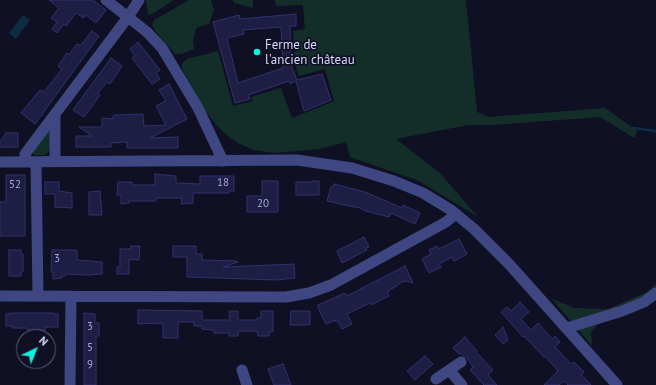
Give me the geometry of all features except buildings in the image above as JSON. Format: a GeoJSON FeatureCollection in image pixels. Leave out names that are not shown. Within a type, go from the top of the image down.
{"type":"FeatureCollection","features":[{"type":"Feature","properties":{"kind":"street"},"geometry":{"type":"LineString","coordinates":[[106,0],[147,32],[162,48],[198,108],[223,161]]}},
{"type":"Feature","properties":{"kind":"street"},"geometry":{"type":"LineString","coordinates":[[25,162],[25,154],[139,0]]}},
{"type":"Feature","properties":{"kind":"street"},"geometry":{"type":"LineString","coordinates":[[55,115],[55,161]]}},
{"type":"Feature","properties":{"kind":"street"},"geometry":{"type":"LineString","coordinates":[[0,162],[297,160],[352,168],[408,186],[423,193],[456,214],[474,229],[567,328],[617,385]]}},
{"type":"Feature","properties":{"kind":"street"},"geometry":{"type":"LineString","coordinates":[[36,162],[38,296]]}},
{"type":"Feature","properties":{"kind":"street"},"geometry":{"type":"LineString","coordinates":[[0,296],[286,297],[309,293],[331,285],[446,222],[456,214]]}},
{"type":"Feature","properties":{"kind":"street"},"geometry":{"type":"LineString","coordinates":[[567,328],[622,311],[644,302],[656,293]]}},
{"type":"Feature","properties":{"kind":"street"},"geometry":{"type":"LineString","coordinates":[[70,385],[71,296]]}},
{"type":"Feature","properties":{"kind":"street"},"geometry":{"type":"LineString","coordinates":[[436,379],[450,371],[461,362]]}},
{"type":"Feature","properties":{"kind":"street"},"geometry":{"type":"LineString","coordinates":[[242,370],[247,385]]}},
{"type":"Feature","properties":{"kind":"street"},"geometry":{"type":"LineString","coordinates":[[450,371],[462,385]]}},
{"type":"Feature","properties":{"kind":"green space"},"geometry":{"type":"Polygon","coordinates":[[[146,0],[174,0],[148,15],[146,0]]]}},
{"type":"Feature","properties":{"kind":"green space"},"geometry":{"type":"Polygon","coordinates":[[[189,0],[211,0],[214,10],[209,24],[196,28],[193,41],[194,49],[181,54],[175,54],[156,32],[152,25],[154,20],[189,0]]]}},
{"type":"Feature","properties":{"kind":"green space"},"geometry":{"type":"Polygon","coordinates":[[[233,0],[253,0],[253,8],[234,3],[233,0]]]}},
{"type":"Feature","properties":{"kind":"green space"},"geometry":{"type":"Polygon","coordinates":[[[275,0],[466,0],[477,112],[489,117],[605,108],[637,131],[634,138],[600,117],[492,125],[468,125],[396,139],[440,173],[478,217],[419,181],[350,157],[346,142],[319,149],[274,153],[254,150],[230,138],[219,128],[205,111],[182,69],[182,63],[187,59],[218,51],[233,106],[253,101],[251,97],[281,88],[292,118],[334,101],[325,69],[299,76],[295,64],[293,31],[305,29],[303,5],[276,6],[275,0]]]}},
{"type":"Feature","properties":{"kind":"green space"},"geometry":{"type":"Polygon","coordinates":[[[50,128],[51,143],[49,151],[45,155],[34,155],[32,152],[50,128]]]}},
{"type":"Feature","properties":{"kind":"green space"},"geometry":{"type":"Polygon","coordinates":[[[656,284],[656,298],[633,313],[600,322],[591,332],[592,346],[551,298],[574,308],[608,309],[647,292],[656,284]]]}},
{"type":"Feature","properties":{"kind":"water"},"geometry":{"type":"Polygon","coordinates":[[[23,15],[30,20],[16,39],[9,33],[23,15]]]}},
{"type":"Feature","properties":{"kind":"waterway"},"geometry":{"type":"LineString","coordinates":[[633,128],[656,131]]}},
{"type":"Feature","properties":{"kind":"place","name":"Ferme de l'ancien château"},"geometry":{"type":"Point","coordinates":[257,52]}}]}
